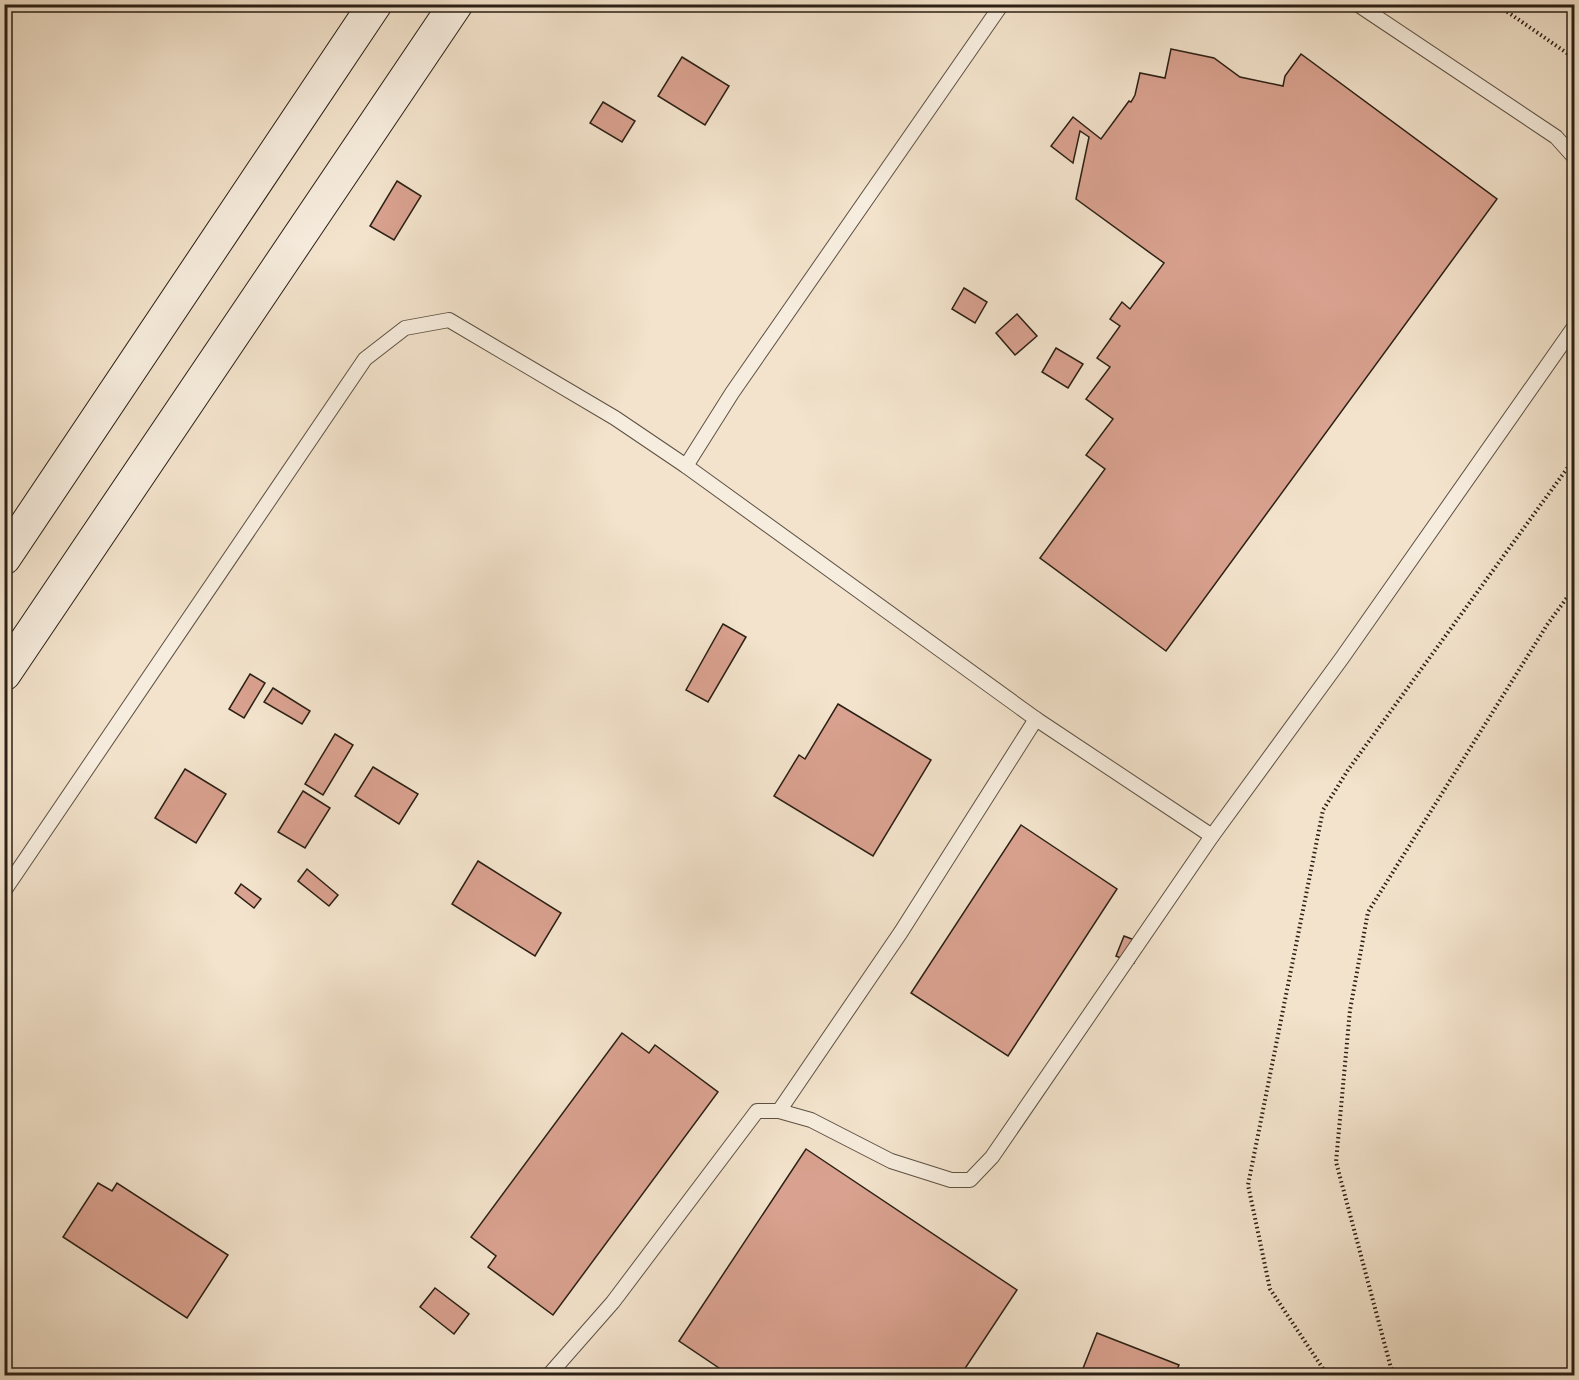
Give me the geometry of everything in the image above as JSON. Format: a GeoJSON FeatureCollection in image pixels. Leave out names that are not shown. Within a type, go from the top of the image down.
{"type":"FeatureCollection","features":[{"type":"Feature","properties":{"kind":"main road"},"geometry":{"type":"LineString","coordinates":[[4,558],[375,4]]}},
{"type":"Feature","properties":{"kind":"main road"},"geometry":{"type":"LineString","coordinates":[[4,674],[456,4]]}},
{"type":"Feature","properties":{"kind":"lane"},"geometry":{"type":"LineString","coordinates":[[686,466],[732,393],[1002,4]]}},
{"type":"Feature","properties":{"kind":"lane"},"geometry":{"type":"LineString","coordinates":[[1357,4],[1556,137],[1575,157]]}},
{"type":"Feature","properties":{"kind":"lane"},"geometry":{"type":"LineString","coordinates":[[4,891],[365,359],[405,328],[449,320],[615,418],[686,466],[1036,718],[1212,836]]}},
{"type":"Feature","properties":{"kind":"lane"},"geometry":{"type":"LineString","coordinates":[[548,1376],[613,1302],[757,1111],[779,1111],[811,1120],[891,1161],[951,1180],[970,1180],[992,1157],[1212,836],[1342,658],[1575,327]]}},
{"type":"Feature","properties":{"kind":"lane"},"geometry":{"type":"LineString","coordinates":[[779,1111],[901,932],[1036,718]]}},
{"type":"Feature","properties":{"kind":"path"},"geometry":{"type":"LineString","coordinates":[[1496,4],[1575,58]]}},
{"type":"Feature","properties":{"kind":"path"},"geometry":{"type":"LineString","coordinates":[[1328,1376],[1270,1289],[1248,1185],[1323,810],[1348,770],[1575,459]]}},
{"type":"Feature","properties":{"kind":"path"},"geometry":{"type":"LineString","coordinates":[[1398,1376],[1391,1368],[1336,1162],[1350,1010],[1368,912],[1547,625],[1575,588]]}},
{"type":"Feature","properties":{"kind":"building"},"geometry":{"type":"Polygon","coordinates":[[[1171,49],[1214,58],[1240,77],[1283,86],[1285,76],[1301,54],[1497,199],[1166,651],[1040,558],[1105,469],[1086,455],[1113,419],[1086,399],[1110,367],[1097,358],[1120,326],[1110,319],[1122,302],[1130,309],[1164,263],[1076,199],[1089,137],[1080,131],[1073,163],[1051,146],[1073,117],[1101,139],[1129,101],[1131,102],[1140,73],[1165,78],[1171,49]]]}},
{"type":"Feature","properties":{"kind":"building"},"geometry":{"type":"Polygon","coordinates":[[[682,57],[729,86],[705,125],[658,96],[682,57]]]}},
{"type":"Feature","properties":{"kind":"building"},"geometry":{"type":"Polygon","coordinates":[[[603,102],[635,121],[622,142],[590,123],[603,102]]]}},
{"type":"Feature","properties":{"kind":"building"},"geometry":{"type":"Polygon","coordinates":[[[397,181],[421,196],[394,240],[370,226],[397,181]]]}},
{"type":"Feature","properties":{"kind":"building"},"geometry":{"type":"Polygon","coordinates":[[[964,288],[987,302],[975,323],[952,309],[964,288]]]}},
{"type":"Feature","properties":{"kind":"building"},"geometry":{"type":"Polygon","coordinates":[[[1017,314],[1037,336],[1015,355],[996,333],[1017,314]]]}},
{"type":"Feature","properties":{"kind":"building"},"geometry":{"type":"Polygon","coordinates":[[[1056,348],[1083,364],[1068,388],[1042,372],[1056,348]]]}},
{"type":"Feature","properties":{"kind":"building"},"geometry":{"type":"Polygon","coordinates":[[[723,624],[746,637],[708,702],[686,690],[723,624]]]}},
{"type":"Feature","properties":{"kind":"building"},"geometry":{"type":"Polygon","coordinates":[[[250,674],[265,683],[244,718],[229,709],[250,674]]]}},
{"type":"Feature","properties":{"kind":"building"},"geometry":{"type":"Polygon","coordinates":[[[273,688],[310,711],[302,724],[264,702],[273,688]]]}},
{"type":"Feature","properties":{"kind":"building"},"geometry":{"type":"Polygon","coordinates":[[[838,704],[931,760],[873,856],[774,796],[799,755],[805,759],[838,704]]]}},
{"type":"Feature","properties":{"kind":"building"},"geometry":{"type":"Polygon","coordinates":[[[335,734],[353,745],[323,795],[305,784],[335,734]]]}},
{"type":"Feature","properties":{"kind":"building"},"geometry":{"type":"Polygon","coordinates":[[[373,767],[418,794],[399,824],[355,796],[373,767]]]}},
{"type":"Feature","properties":{"kind":"building"},"geometry":{"type":"Polygon","coordinates":[[[185,769],[226,794],[196,843],[155,818],[185,769]]]}},
{"type":"Feature","properties":{"kind":"building"},"geometry":{"type":"Polygon","coordinates":[[[303,791],[330,808],[305,848],[278,832],[303,791]]]}},
{"type":"Feature","properties":{"kind":"building"},"geometry":{"type":"Polygon","coordinates":[[[1021,825],[1117,889],[1008,1056],[911,993],[1021,825]]]}},
{"type":"Feature","properties":{"kind":"building"},"geometry":{"type":"Polygon","coordinates":[[[478,861],[561,913],[535,956],[452,904],[478,861]]]}},
{"type":"Feature","properties":{"kind":"building"},"geometry":{"type":"Polygon","coordinates":[[[307,869],[338,895],[329,906],[298,881],[307,869]]]}},
{"type":"Feature","properties":{"kind":"building"},"geometry":{"type":"Polygon","coordinates":[[[241,884],[261,899],[254,908],[235,893],[241,884]]]}},
{"type":"Feature","properties":{"kind":"building"},"geometry":{"type":"Polygon","coordinates":[[[1124,936],[1142,943],[1134,963],[1116,956],[1124,936]]]}},
{"type":"Feature","properties":{"kind":"building"},"geometry":{"type":"Polygon","coordinates":[[[622,1033],[649,1053],[655,1045],[718,1092],[553,1315],[488,1267],[496,1256],[471,1237],[622,1033]]]}},
{"type":"Feature","properties":{"kind":"building"},"geometry":{"type":"Polygon","coordinates":[[[806,1149],[1017,1290],[960,1376],[731,1376],[679,1341],[806,1149]]]}},
{"type":"Feature","properties":{"kind":"building"},"geometry":{"type":"Polygon","coordinates":[[[98,1183],[112,1191],[117,1183],[228,1255],[187,1318],[63,1237],[98,1183]]]}},
{"type":"Feature","properties":{"kind":"building"},"geometry":{"type":"Polygon","coordinates":[[[435,1288],[469,1314],[454,1334],[420,1307],[435,1288]]]}},
{"type":"Feature","properties":{"kind":"building"},"geometry":{"type":"Polygon","coordinates":[[[1097,1333],[1179,1365],[1174,1376],[1080,1376],[1097,1333]]]}}]}
